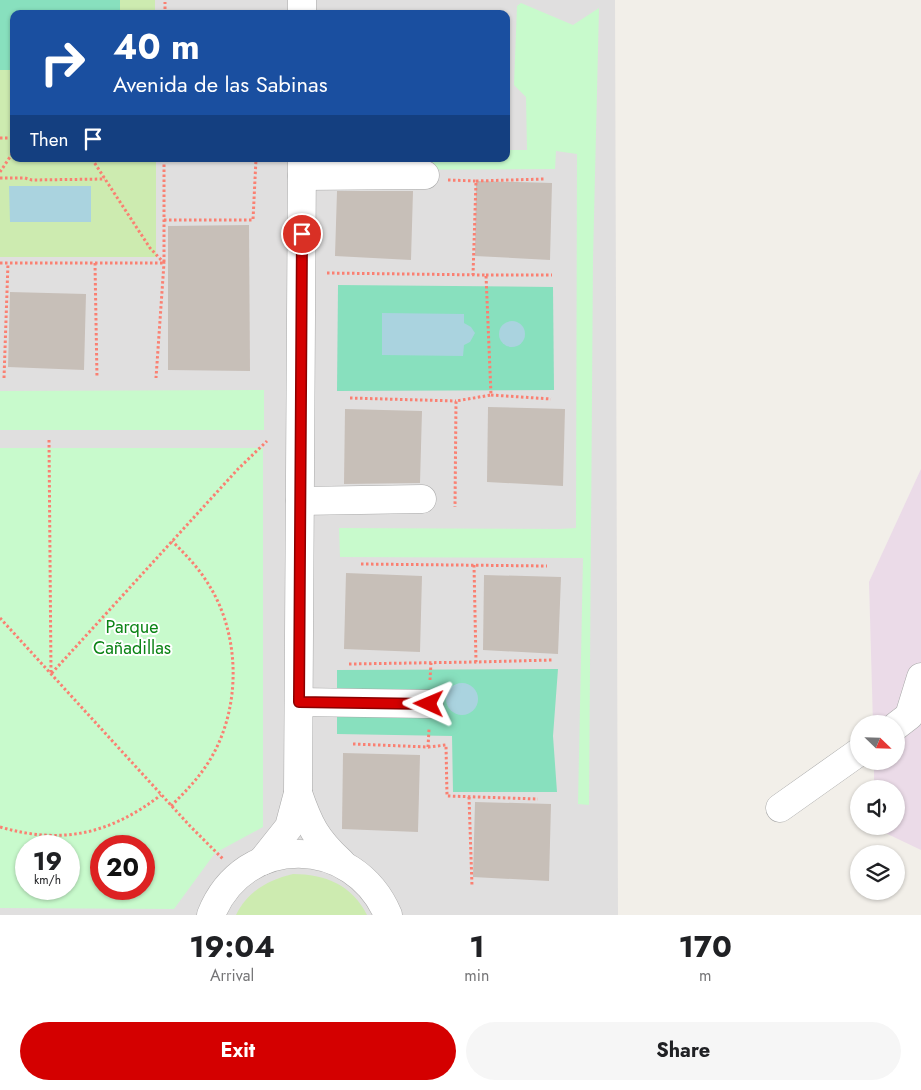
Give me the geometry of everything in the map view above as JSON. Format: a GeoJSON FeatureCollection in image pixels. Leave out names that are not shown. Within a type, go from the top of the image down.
{"type":"FeatureCollection","features":[{"type":"Feature","properties":{"kind":"street"},"geometry":{"type":"LineString","coordinates":[[211,912],[230,884],[251,868],[289,827],[298,793],[302,167],[434,177]]}},
{"type":"Feature","properties":{"kind":"street"},"geometry":{"type":"LineString","coordinates":[[300,501],[422,499]]}},
{"type":"Feature","properties":{"kind":"street"},"geometry":{"type":"LineString","coordinates":[[905,719],[909,716],[921,677]]}},
{"type":"Feature","properties":{"kind":"street"},"geometry":{"type":"LineString","coordinates":[[299,702],[429,704]]}},
{"type":"Feature","properties":{"kind":"street"},"geometry":{"type":"LineString","coordinates":[[780,808],[850,758]]}},
{"type":"Feature","properties":{"kind":"street"},"geometry":{"type":"LineString","coordinates":[[298,793],[308,822],[327,850],[366,880],[389,911]]}},
{"type":"Feature","properties":{"kind":"street"},"geometry":{"type":"LineString","coordinates":[[251,868],[288,854],[300,853],[315,854],[343,864]]}},
{"type":"Feature","properties":{"kind":"path"},"geometry":{"type":"LineString","coordinates":[[164,2],[164,10]]}},
{"type":"Feature","properties":{"kind":"path"},"geometry":{"type":"LineString","coordinates":[[0,172],[10,157]]}},
{"type":"Feature","properties":{"kind":"path"},"geometry":{"type":"LineString","coordinates":[[94,162],[150,248],[164,263]]}},
{"type":"Feature","properties":{"kind":"path"},"geometry":{"type":"LineString","coordinates":[[156,378],[164,263],[164,162]]}},
{"type":"Feature","properties":{"kind":"path"},"geometry":{"type":"LineString","coordinates":[[164,220],[253,220],[256,162]]}},
{"type":"Feature","properties":{"kind":"path"},"geometry":{"type":"LineString","coordinates":[[434,177],[476,181],[544,179]]}},
{"type":"Feature","properties":{"kind":"path"},"geometry":{"type":"LineString","coordinates":[[0,178],[25,178],[32,180],[106,179]]}},
{"type":"Feature","properties":{"kind":"path"},"geometry":{"type":"LineString","coordinates":[[473,275],[476,181]]}},
{"type":"Feature","properties":{"kind":"path"},"geometry":{"type":"LineString","coordinates":[[0,263],[164,263]]}},
{"type":"Feature","properties":{"kind":"path"},"geometry":{"type":"LineString","coordinates":[[4,378],[8,263]]}},
{"type":"Feature","properties":{"kind":"path"},"geometry":{"type":"LineString","coordinates":[[95,263],[98,378]]}},
{"type":"Feature","properties":{"kind":"path"},"geometry":{"type":"LineString","coordinates":[[302,273],[552,275]]}},
{"type":"Feature","properties":{"kind":"path"},"geometry":{"type":"LineString","coordinates":[[486,275],[491,395]]}},
{"type":"Feature","properties":{"kind":"path"},"geometry":{"type":"LineString","coordinates":[[350,398],[456,401],[491,395],[550,399]]}},
{"type":"Feature","properties":{"kind":"path"},"geometry":{"type":"LineString","coordinates":[[455,508],[456,401]]}},
{"type":"Feature","properties":{"kind":"path"},"geometry":{"type":"LineString","coordinates":[[49,440],[51,674]]}},
{"type":"Feature","properties":{"kind":"path"},"geometry":{"type":"LineString","coordinates":[[51,674],[238,469],[267,441]]}},
{"type":"Feature","properties":{"kind":"path"},"geometry":{"type":"LineString","coordinates":[[171,806],[191,786],[207,764],[220,740],[229,714],[233,687],[233,660],[228,632],[220,607],[207,582],[172,541]]}},
{"type":"Feature","properties":{"kind":"path"},"geometry":{"type":"LineString","coordinates":[[361,564],[547,566]]}},
{"type":"Feature","properties":{"kind":"path"},"geometry":{"type":"LineString","coordinates":[[474,565],[476,662]]}},
{"type":"Feature","properties":{"kind":"path"},"geometry":{"type":"LineString","coordinates":[[0,618],[171,806],[251,868]]}},
{"type":"Feature","properties":{"kind":"path"},"geometry":{"type":"LineString","coordinates":[[349,664],[553,660]]}},
{"type":"Feature","properties":{"kind":"path"},"geometry":{"type":"LineString","coordinates":[[428,747],[446,744],[447,796],[538,799]]}},
{"type":"Feature","properties":{"kind":"path"},"geometry":{"type":"LineString","coordinates":[[0,827],[40,836],[84,833],[105,828],[125,819],[161,795]]}},
{"type":"Feature","properties":{"kind":"path"},"geometry":{"type":"LineString","coordinates":[[470,797],[472,886]]}},
{"type":"Feature","properties":{"kind":"shaded area"},"geometry":{"type":"Polygon","coordinates":[[[0,0],[615,0],[618,915],[0,915],[0,0]]]}},
{"type":"Feature","properties":{"kind":"shaded area"},"geometry":{"type":"Polygon","coordinates":[[[921,469],[921,850],[890,835],[905,835],[905,780],[874,780],[874,770],[905,770],[905,715],[873,715],[869,582],[921,469]]]}},
{"type":"Feature","properties":{"kind":"green space"},"geometry":{"type":"Polygon","coordinates":[[[0,0],[155,0],[155,10],[10,10],[10,162],[156,162],[156,257],[0,257],[0,0]]]}},
{"type":"Feature","properties":{"kind":"green space"},"geometry":{"type":"Polygon","coordinates":[[[0,0],[120,0],[120,10],[10,10],[10,70],[0,70],[0,0]]]}},
{"type":"Feature","properties":{"kind":"green space"},"geometry":{"type":"Polygon","coordinates":[[[521,3],[573,25],[599,8],[593,258],[589,805],[578,804],[583,558],[340,557],[339,528],[576,528],[577,154],[556,151],[555,169],[336,170],[336,162],[510,162],[510,150],[527,150],[526,97],[514,85],[517,6],[521,3]]]}},
{"type":"Feature","properties":{"kind":"green space"},"geometry":{"type":"Polygon","coordinates":[[[338,285],[553,287],[554,390],[337,391],[338,285]]]}},
{"type":"Feature","properties":{"kind":"green space"},"geometry":{"type":"Polygon","coordinates":[[[264,390],[264,430],[0,430],[0,391],[264,390]]]}},
{"type":"Feature","properties":{"kind":"green space","name":"Parque Cañadillas"},"geometry":{"type":"Polygon","coordinates":[[[0,448],[263,448],[263,827],[215,853],[174,909],[0,908],[0,448]]]}},
{"type":"Feature","properties":{"kind":"green space"},"geometry":{"type":"Polygon","coordinates":[[[558,669],[553,736],[557,792],[453,792],[452,736],[337,734],[337,670],[558,669]]]}},
{"type":"Feature","properties":{"kind":"green space"},"geometry":{"type":"Polygon","coordinates":[[[293,874],[316,876],[336,883],[354,896],[367,915],[236,915],[246,899],[253,893],[267,883],[293,874]]]}},
{"type":"Feature","properties":{"kind":"water"},"geometry":{"type":"Polygon","coordinates":[[[9,186],[91,186],[91,222],[10,222],[9,186]]]}},
{"type":"Feature","properties":{"kind":"water"},"geometry":{"type":"Polygon","coordinates":[[[382,313],[464,314],[464,323],[471,327],[475,333],[470,342],[464,345],[463,356],[382,355],[382,313]]]}},
{"type":"Feature","properties":{"kind":"water"},"geometry":{"type":"Polygon","coordinates":[[[512,321],[521,325],[525,334],[521,343],[512,347],[503,343],[499,334],[503,325],[512,321]]]}},
{"type":"Feature","properties":{"kind":"water"},"geometry":{"type":"Polygon","coordinates":[[[462,683],[474,687],[478,699],[474,711],[462,715],[450,711],[446,699],[450,687],[462,683]]]}},
{"type":"Feature","properties":{"kind":"building"},"geometry":{"type":"Polygon","coordinates":[[[476,181],[552,183],[550,260],[475,256],[476,181]]]}},
{"type":"Feature","properties":{"kind":"building"},"geometry":{"type":"Polygon","coordinates":[[[337,191],[413,191],[411,260],[335,256],[337,191]]]}},
{"type":"Feature","properties":{"kind":"building"},"geometry":{"type":"Polygon","coordinates":[[[249,225],[250,371],[168,370],[168,226],[249,225]]]}},
{"type":"Feature","properties":{"kind":"building"},"geometry":{"type":"Polygon","coordinates":[[[10,292],[86,294],[84,370],[8,367],[10,292]]]}},
{"type":"Feature","properties":{"kind":"building"},"geometry":{"type":"Polygon","coordinates":[[[488,407],[565,409],[563,486],[487,482],[488,407]]]}},
{"type":"Feature","properties":{"kind":"building"},"geometry":{"type":"Polygon","coordinates":[[[345,409],[422,411],[420,483],[344,484],[345,409]]]}},
{"type":"Feature","properties":{"kind":"building"},"geometry":{"type":"Polygon","coordinates":[[[346,573],[422,576],[420,652],[344,649],[346,573]]]}},
{"type":"Feature","properties":{"kind":"building"},"geometry":{"type":"Polygon","coordinates":[[[484,575],[561,577],[558,654],[483,650],[484,575]]]}},
{"type":"Feature","properties":{"kind":"building"},"geometry":{"type":"Polygon","coordinates":[[[343,753],[420,755],[418,832],[342,829],[343,753]]]}},
{"type":"Feature","properties":{"kind":"building"},"geometry":{"type":"Polygon","coordinates":[[[475,802],[551,804],[549,881],[473,877],[475,802]]]}},
{"type":"Feature","properties":{"kind":"route"},"geometry":{"type":"LineString","coordinates":[[302,234],[299,702],[429,704]]}}]}
